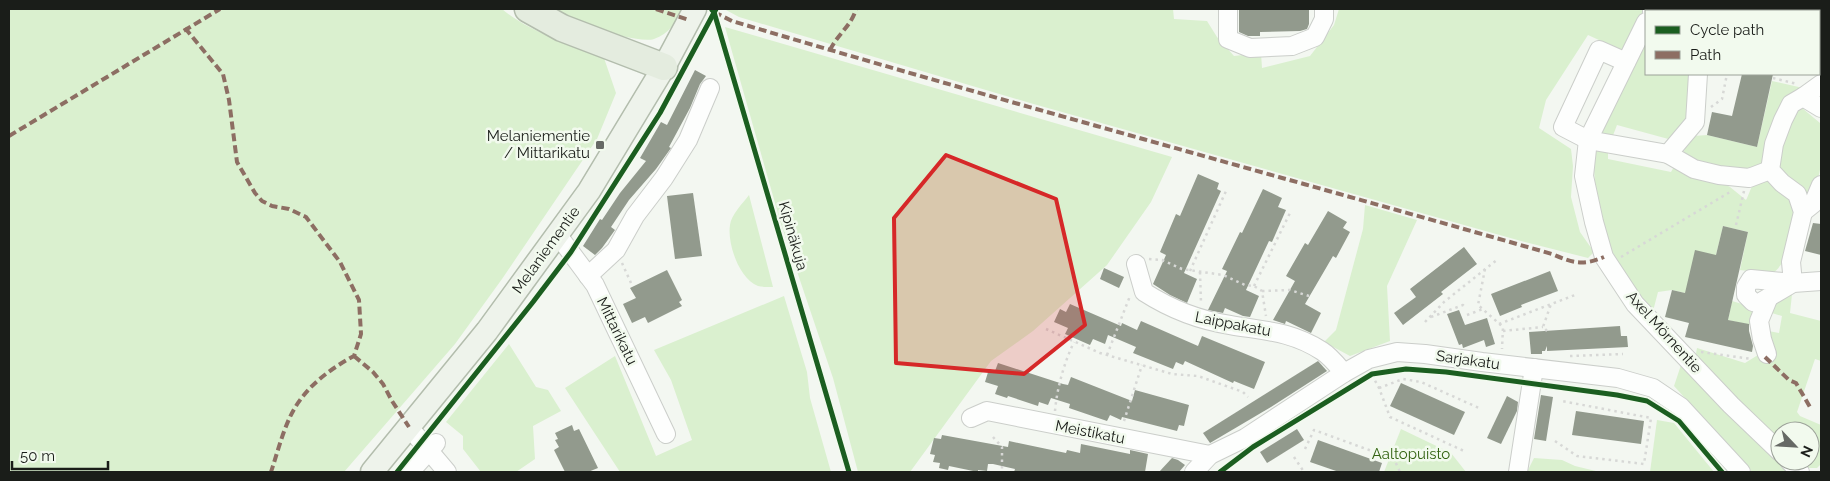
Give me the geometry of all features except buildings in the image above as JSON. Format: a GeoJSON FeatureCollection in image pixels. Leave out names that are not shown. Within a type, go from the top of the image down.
{"type":"FeatureCollection","features":[{"type":"Feature","properties":{"kind":"highway"},"geometry":{"type":"LineString","coordinates":[[528,9],[562,28],[664,67]]}},
{"type":"Feature","properties":{"kind":"main road","name":"Melaniementie"},"geometry":{"type":"LineString","coordinates":[[372,472],[487,331],[589,191],[664,67],[695,9]]}},
{"type":"Feature","properties":{"kind":"street"},"geometry":{"type":"LineString","coordinates":[[1228,9],[1228,39],[1250,48],[1292,46],[1315,37],[1324,19],[1324,9]]}},
{"type":"Feature","properties":{"kind":"street","name":"Axel Mörnentie"},"geometry":{"type":"LineString","coordinates":[[1645,24],[1588,140],[1584,176],[1604,257],[1635,304],[1731,405],[1770,442]]}},
{"type":"Feature","properties":{"kind":"street"},"geometry":{"type":"LineString","coordinates":[[1626,62],[1599,50],[1563,128],[1588,140],[1668,154],[1694,169],[1719,175],[1748,179],[1770,170]]}},
{"type":"Feature","properties":{"kind":"street"},"geometry":{"type":"LineString","coordinates":[[1668,154],[1695,122],[1698,75]]}},
{"type":"Feature","properties":{"kind":"street"},"geometry":{"type":"LineString","coordinates":[[588,276],[616,250],[635,216],[664,178],[688,140],[710,88]]}},
{"type":"Feature","properties":{"kind":"street"},"geometry":{"type":"LineString","coordinates":[[1770,170],[1774,144],[1791,104],[1813,90],[1821,108]]}},
{"type":"Feature","properties":{"kind":"street"},"geometry":{"type":"LineString","coordinates":[[1770,170],[1782,183],[1797,194],[1803,212],[1791,262],[1793,283]]}},
{"type":"Feature","properties":{"kind":"street"},"geometry":{"type":"LineString","coordinates":[[1803,212],[1813,204],[1821,184]]}},
{"type":"Feature","properties":{"kind":"street","name":"Mittarikatu"},"geometry":{"type":"LineString","coordinates":[[557,234],[595,285],[666,434]]}},
{"type":"Feature","properties":{"kind":"street","name":"Laippakatu"},"geometry":{"type":"LineString","coordinates":[[1136,264],[1144,292],[1166,306],[1202,319],[1269,330],[1294,337],[1323,352],[1344,373]]}},
{"type":"Feature","properties":{"kind":"street"},"geometry":{"type":"LineString","coordinates":[[1793,283],[1780,289],[1759,304],[1753,302],[1746,295],[1746,287],[1751,279],[1793,283],[1821,280]]}},
{"type":"Feature","properties":{"kind":"street"},"geometry":{"type":"LineString","coordinates":[[1767,354],[1759,321],[1768,299]]}},
{"type":"Feature","properties":{"kind":"street","name":"Sarjakatu"},"geometry":{"type":"LineString","coordinates":[[1194,472],[1210,455],[1245,438],[1344,373],[1369,359],[1397,352],[1618,378],[1653,388],[1681,407],[1741,472]]}},
{"type":"Feature","properties":{"kind":"street"},"geometry":{"type":"LineString","coordinates":[[1518,472],[1534,368]]}},
{"type":"Feature","properties":{"kind":"street","name":"Meistikatu"},"geometry":{"type":"LineString","coordinates":[[971,418],[987,411],[1210,455]]}},
{"type":"Feature","properties":{"kind":"street"},"geometry":{"type":"LineString","coordinates":[[409,427],[432,447],[447,472]]}},
{"type":"Feature","properties":{"kind":"street"},"geometry":{"type":"LineString","coordinates":[[410,472],[432,447]]}},
{"type":"Feature","properties":{"kind":"path"},"geometry":{"type":"LineString","coordinates":[[1695,122],[1722,99],[1727,75]]}},
{"type":"Feature","properties":{"kind":"path"},"geometry":{"type":"LineString","coordinates":[[1772,78],[1813,90]]}},
{"type":"Feature","properties":{"kind":"path"},"geometry":{"type":"LineString","coordinates":[[1609,264],[1730,192],[1748,179]]}},
{"type":"Feature","properties":{"kind":"path"},"geometry":{"type":"LineString","coordinates":[[1736,225],[1748,179]]}},
{"type":"Feature","properties":{"kind":"path"},"geometry":{"type":"LineString","coordinates":[[1190,270],[1226,191]]}},
{"type":"Feature","properties":{"kind":"path"},"geometry":{"type":"LineString","coordinates":[[1254,286],[1290,213]]}},
{"type":"Feature","properties":{"kind":"path"},"geometry":{"type":"LineString","coordinates":[[616,250],[631,283]]}},
{"type":"Feature","properties":{"kind":"path"},"geometry":{"type":"LineString","coordinates":[[1136,264],[1148,258],[1162,260],[1182,269],[1223,275],[1245,285],[1254,286],[1262,291],[1290,290],[1312,297]]}},
{"type":"Feature","properties":{"kind":"path"},"geometry":{"type":"LineString","coordinates":[[1425,322],[1444,302],[1498,259]]}},
{"type":"Feature","properties":{"kind":"path"},"geometry":{"type":"LineString","coordinates":[[1485,269],[1478,304],[1503,327],[1501,365]]}},
{"type":"Feature","properties":{"kind":"path"},"geometry":{"type":"LineString","coordinates":[[1200,272],[1202,319]]}},
{"type":"Feature","properties":{"kind":"path"},"geometry":{"type":"LineString","coordinates":[[1107,355],[1132,291]]}},
{"type":"Feature","properties":{"kind":"path"},"geometry":{"type":"LineString","coordinates":[[1262,291],[1269,330]]}},
{"type":"Feature","properties":{"kind":"path"},"geometry":{"type":"LineString","coordinates":[[1499,324],[1574,295]]}},
{"type":"Feature","properties":{"kind":"path"},"geometry":{"type":"LineString","coordinates":[[1542,327],[1551,304]]}},
{"type":"Feature","properties":{"kind":"path"},"geometry":{"type":"LineString","coordinates":[[1430,317],[1463,305],[1465,308]]}},
{"type":"Feature","properties":{"kind":"path"},"geometry":{"type":"LineString","coordinates":[[1467,315],[1483,309]]}},
{"type":"Feature","properties":{"kind":"path"},"geometry":{"type":"LineString","coordinates":[[1503,331],[1542,327],[1547,331]]}},
{"type":"Feature","properties":{"kind":"path"},"geometry":{"type":"LineString","coordinates":[[1046,329],[1107,355],[1172,374],[1198,376],[1243,392],[1248,397]]}},
{"type":"Feature","properties":{"kind":"path"},"geometry":{"type":"LineString","coordinates":[[1051,424],[1068,355],[1074,342]]}},
{"type":"Feature","properties":{"kind":"path"},"geometry":{"type":"LineString","coordinates":[[1686,357],[1697,351],[1748,357],[1761,361],[1767,354]]}},
{"type":"Feature","properties":{"kind":"path"},"geometry":{"type":"LineString","coordinates":[[1567,356],[1623,354]]}},
{"type":"Feature","properties":{"kind":"path"},"geometry":{"type":"LineString","coordinates":[[1124,421],[1142,365]]}},
{"type":"Feature","properties":{"kind":"path"},"geometry":{"type":"LineString","coordinates":[[1363,380],[1372,374],[1380,373]]}},
{"type":"Feature","properties":{"kind":"path"},"geometry":{"type":"LineString","coordinates":[[1372,374],[1380,388],[1390,417],[1464,451]]}},
{"type":"Feature","properties":{"kind":"path"},"geometry":{"type":"LineString","coordinates":[[1380,388],[1403,378],[1421,382],[1479,408]]}},
{"type":"Feature","properties":{"kind":"path"},"geometry":{"type":"LineString","coordinates":[[1555,441],[1577,456],[1644,464],[1651,418],[1562,401]]}},
{"type":"Feature","properties":{"kind":"path"},"geometry":{"type":"LineString","coordinates":[[1305,449],[1314,430],[1394,459],[1400,472]]}},
{"type":"Feature","properties":{"kind":"path"},"geometry":{"type":"LineString","coordinates":[[993,437],[1002,447],[1002,472]]}},
{"type":"Feature","properties":{"kind":"path"},"geometry":{"type":"LineString","coordinates":[[1294,457],[1304,472]]}},
{"type":"Feature","properties":{"kind":"highlighted area"},"geometry":{"type":"Polygon","coordinates":[[[946,155],[1056,199],[1085,325],[1024,374],[896,363],[894,218],[946,155]]]}},
{"type":"Feature","properties":{"kind":"green space"},"geometry":{"type":"Polygon","coordinates":[[[9,9],[502,9],[525,25],[564,43],[604,58],[616,93],[597,139],[502,279],[455,344],[344,472],[9,472],[9,9]]]}},
{"type":"Feature","properties":{"kind":"green space"},"geometry":{"type":"Polygon","coordinates":[[[546,9],[683,9],[668,31],[654,39],[645,40],[600,30],[546,9]]]}},
{"type":"Feature","properties":{"kind":"green space"},"geometry":{"type":"Polygon","coordinates":[[[727,9],[1173,9],[1174,19],[1207,21],[1217,37],[1234,56],[1261,53],[1262,68],[1310,56],[1334,25],[1339,9],[1644,9],[1623,51],[1588,35],[1546,100],[1539,128],[1571,149],[1573,166],[1571,197],[1580,232],[1594,252],[1588,258],[1521,241],[1030,103],[739,17],[727,9]]]}},
{"type":"Feature","properties":{"kind":"green space"},"geometry":{"type":"Polygon","coordinates":[[[725,27],[1172,157],[1151,202],[1107,265],[1033,331],[991,361],[910,472],[858,472],[833,378],[781,224],[725,27]]]}},
{"type":"Feature","properties":{"kind":"green space"},"geometry":{"type":"Polygon","coordinates":[[[1645,43],[1645,75],[1688,75],[1689,99],[1687,121],[1672,140],[1617,125],[1612,138],[1599,136],[1645,43]]]}},
{"type":"Feature","properties":{"kind":"green space"},"geometry":{"type":"Polygon","coordinates":[[[1772,81],[1803,88],[1757,170],[1717,171],[1683,154],[1686,145],[1694,136],[1707,135],[1757,147],[1772,81]]]}},
{"type":"Feature","properties":{"kind":"green space"},"geometry":{"type":"Polygon","coordinates":[[[1802,108],[1821,126],[1820,170],[1815,186],[1810,194],[1806,194],[1788,180],[1778,165],[1783,138],[1793,109],[1802,108]]]}},
{"type":"Feature","properties":{"kind":"green space"},"geometry":{"type":"Polygon","coordinates":[[[1598,149],[1608,149],[1608,159],[1671,172],[1675,165],[1717,180],[1730,187],[1746,200],[1756,182],[1766,181],[1778,186],[1795,200],[1791,240],[1784,259],[1772,274],[1740,270],[1748,232],[1723,226],[1716,255],[1685,293],[1672,290],[1658,292],[1652,315],[1608,245],[1597,211],[1593,155],[1598,149]]]}},
{"type":"Feature","properties":{"kind":"green space"},"geometry":{"type":"Polygon","coordinates":[[[749,195],[773,287],[758,286],[745,276],[736,260],[730,241],[731,221],[749,195]]]}},
{"type":"Feature","properties":{"kind":"green space"},"geometry":{"type":"Polygon","coordinates":[[[1365,205],[1417,220],[1387,286],[1390,341],[1350,356],[1324,342],[1336,330],[1363,229],[1365,205]]]}},
{"type":"Feature","properties":{"kind":"green space"},"geometry":{"type":"Polygon","coordinates":[[[1792,294],[1790,313],[1821,321],[1821,361],[1815,359],[1797,412],[1800,416],[1812,421],[1770,421],[1770,432],[1695,359],[1697,348],[1745,363],[1758,355],[1763,330],[1779,333],[1782,316],[1765,311],[1783,297],[1792,294]]]}},
{"type":"Feature","properties":{"kind":"green space"},"geometry":{"type":"Polygon","coordinates":[[[784,296],[807,372],[810,398],[831,472],[620,472],[565,388],[615,356],[656,456],[692,440],[671,380],[654,350],[784,296]]]}},
{"type":"Feature","properties":{"kind":"green space"},"geometry":{"type":"Polygon","coordinates":[[[1732,301],[1759,309],[1754,329],[1750,328],[1750,325],[1728,320],[1732,301]]]}},
{"type":"Feature","properties":{"kind":"green space"},"geometry":{"type":"Polygon","coordinates":[[[509,344],[536,387],[548,390],[561,411],[533,426],[535,459],[516,472],[481,472],[463,449],[463,436],[446,422],[509,344]]]}},
{"type":"Feature","properties":{"kind":"green space"},"geometry":{"type":"Polygon","coordinates":[[[1682,362],[1770,451],[1770,471],[1793,472],[1752,472],[1674,386],[1682,362]]]}},
{"type":"Feature","properties":{"kind":"green space"},"geometry":{"type":"Polygon","coordinates":[[[1657,420],[1674,423],[1714,472],[1650,472],[1657,420]]]}},
{"type":"Feature","properties":{"kind":"green space"},"geometry":{"type":"Polygon","coordinates":[[[1820,425],[1821,425],[1820,465],[1820,425]]]}},
{"type":"Feature","properties":{"kind":"green space","name":"Aaltopuisto"},"geometry":{"type":"Polygon","coordinates":[[[1401,429],[1451,453],[1466,472],[1384,472],[1401,429]]]}},
{"type":"Feature","properties":{"kind":"green space"},"geometry":{"type":"Polygon","coordinates":[[[1534,458],[1562,460],[1575,466],[1600,472],[1527,472],[1534,458]]]}},
{"type":"Feature","properties":{"kind":"marked path"},"geometry":{"type":"LineString","coordinates":[[9,136],[220,9]]}},
{"type":"Feature","properties":{"kind":"marked path"},"geometry":{"type":"LineString","coordinates":[[656,9],[689,20]]}},
{"type":"Feature","properties":{"kind":"marked path"},"geometry":{"type":"LineString","coordinates":[[830,50],[851,20],[856,9]]}},
{"type":"Feature","properties":{"kind":"marked path"},"geometry":{"type":"LineString","coordinates":[[714,12],[732,21],[834,51],[1552,254],[1566,260],[1590,262],[1604,257]]}},
{"type":"Feature","properties":{"kind":"marked path"},"geometry":{"type":"LineString","coordinates":[[185,28],[223,74],[229,100],[237,162],[255,193],[262,201],[272,206],[289,209],[306,217],[340,262],[359,300],[361,334],[354,356],[317,381],[295,407],[282,437],[271,472]]}},
{"type":"Feature","properties":{"kind":"marked path"},"geometry":{"type":"LineString","coordinates":[[354,356],[373,372],[383,384],[409,427]]}},
{"type":"Feature","properties":{"kind":"marked path"},"geometry":{"type":"LineString","coordinates":[[1765,357],[1789,380],[1796,383],[1810,407]]}},
{"type":"Feature","properties":{"kind":"cycle path"},"geometry":{"type":"LineString","coordinates":[[397,472],[571,252],[660,113],[716,9]]}},
{"type":"Feature","properties":{"kind":"cycle path","name":"Kipinäkuja"},"geometry":{"type":"LineString","coordinates":[[712,10],[849,472]]}},
{"type":"Feature","properties":{"kind":"cycle path"},"geometry":{"type":"LineString","coordinates":[[1220,472],[1253,447],[1372,374],[1406,369],[1446,372],[1617,395],[1647,401],[1679,421],[1722,472]]}},
{"type":"Feature","properties":{"kind":"place","name":"Melaniementie / Mittarikatu"},"geometry":{"type":"Point","coordinates":[600,145]}}]}
